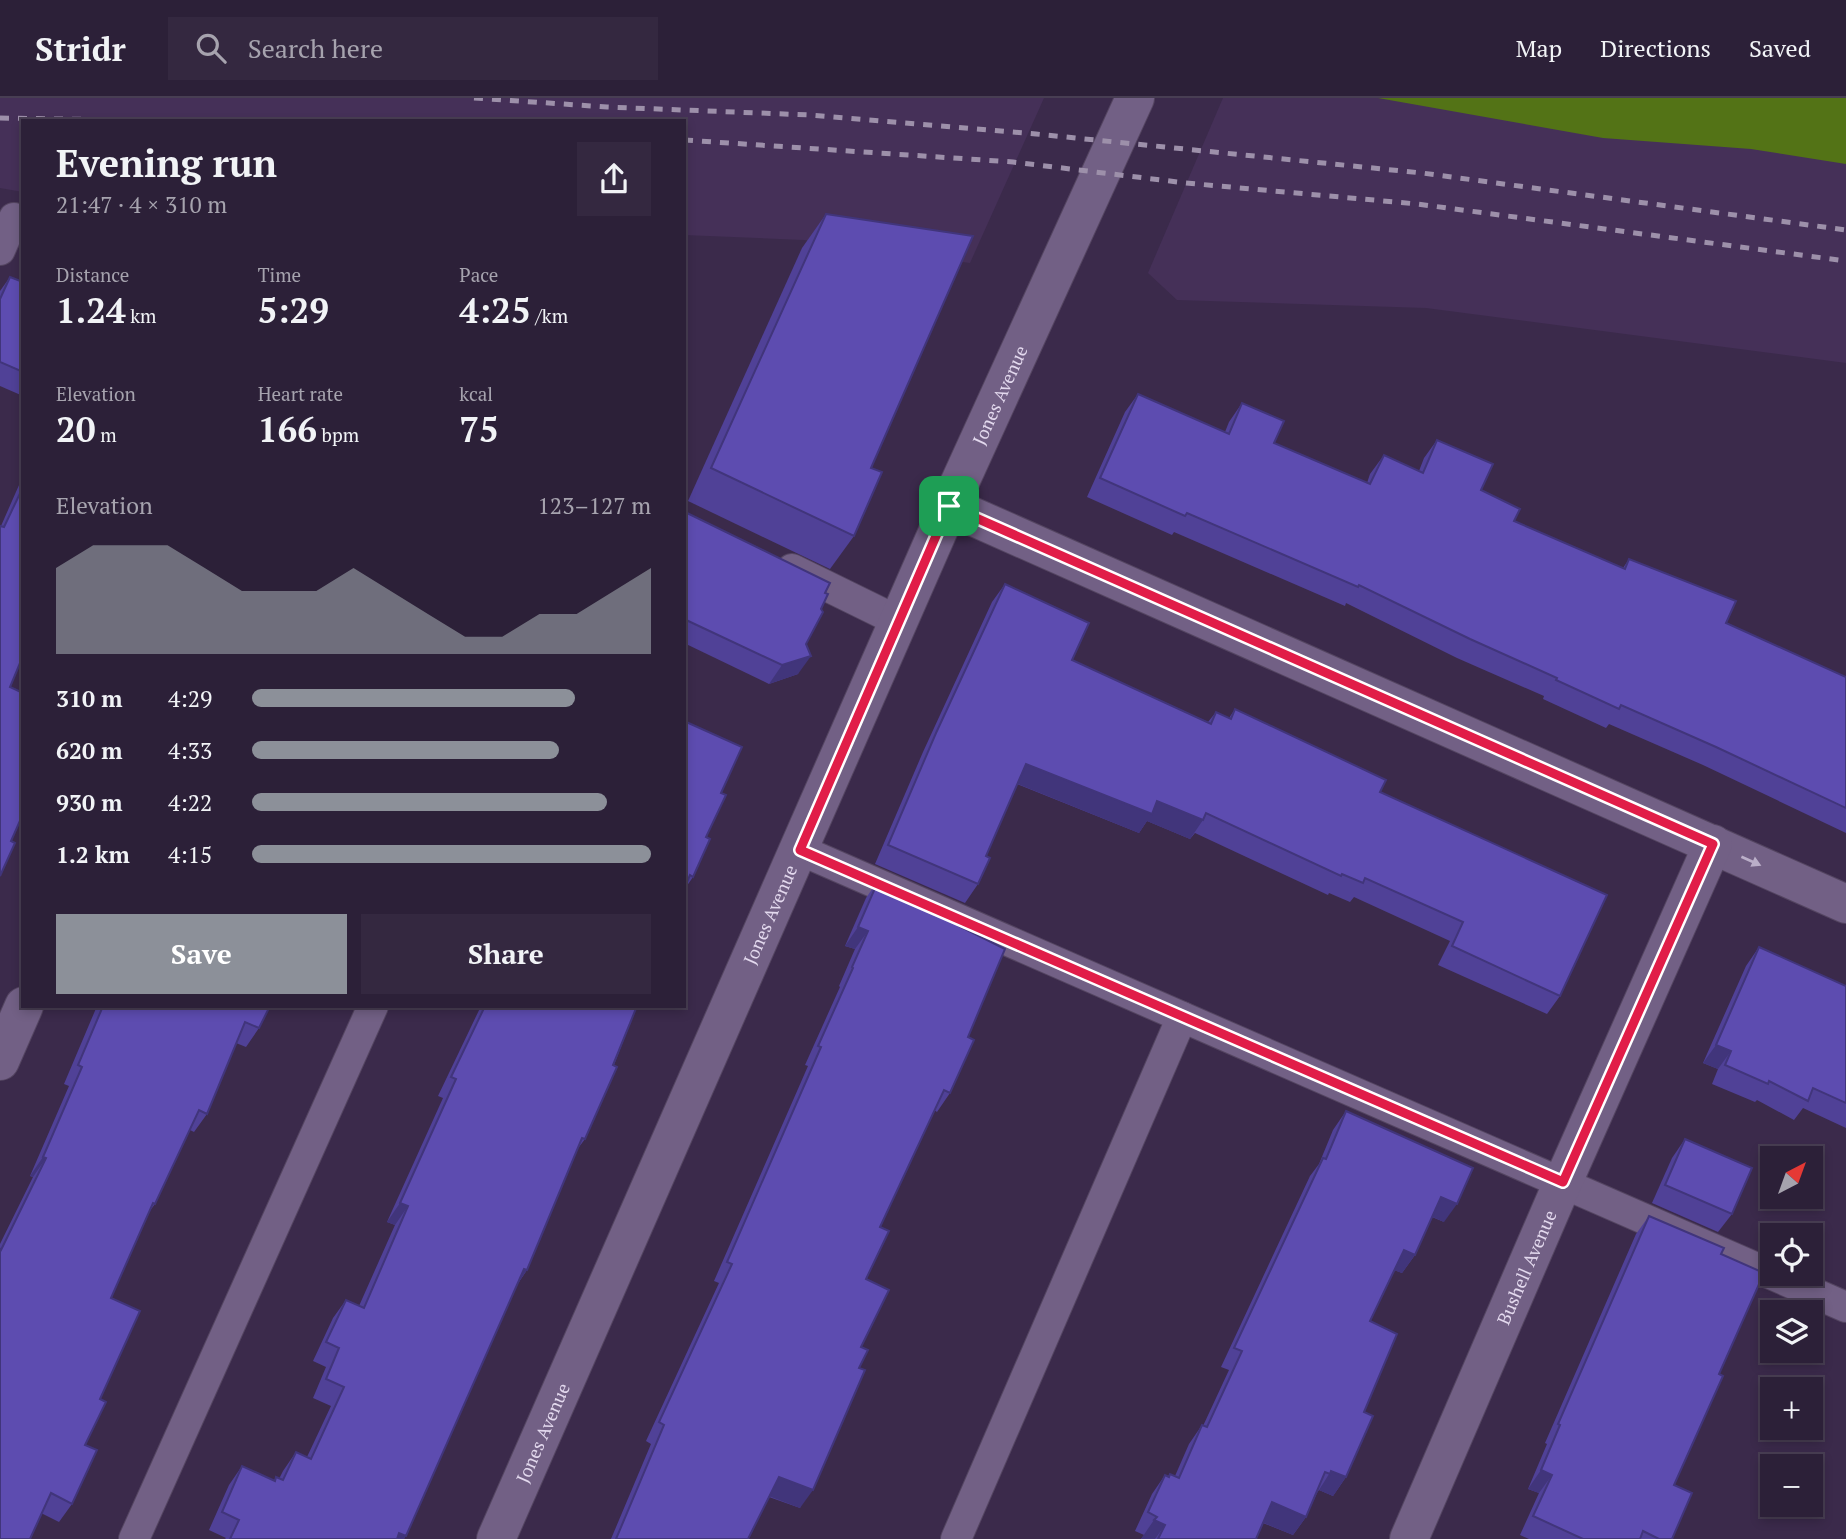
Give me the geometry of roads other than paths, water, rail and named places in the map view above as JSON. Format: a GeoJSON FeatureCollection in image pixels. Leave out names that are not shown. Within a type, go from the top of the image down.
{"type":"FeatureCollection","features":[{"type":"Feature","properties":{"kind":"street","name":"Jones Avenue"},"geometry":{"type":"LineString","coordinates":[[496,1539],[949,506],[1135,98]]}},
{"type":"Feature","properties":{"kind":"street"},"geometry":{"type":"LineString","coordinates":[[949,506],[1846,904]]}},
{"type":"Feature","properties":{"kind":"street","name":"Bushell Avenue"},"geometry":{"type":"LineString","coordinates":[[1409,1539],[1713,844]]}},
{"type":"Feature","properties":{"kind":"street"},"geometry":{"type":"LineString","coordinates":[[0,1061],[23,1008]]}},
{"type":"Feature","properties":{"kind":"lane"},"geometry":{"type":"LineString","coordinates":[[0,250],[14,218],[21,221]]}},
{"type":"Feature","properties":{"kind":"lane"},"geometry":{"type":"LineString","coordinates":[[766,557],[900,622]]}},
{"type":"Feature","properties":{"kind":"lane"},"geometry":{"type":"LineString","coordinates":[[800,850],[1846,1307]]}},
{"type":"Feature","properties":{"kind":"lane"},"geometry":{"type":"LineString","coordinates":[[134,1539],[372,1008]]}},
{"type":"Feature","properties":{"kind":"lane"},"geometry":{"type":"LineString","coordinates":[[956,1539],[1182,1017]]}},
{"type":"Feature","properties":{"kind":"railway"},"geometry":{"type":"LineString","coordinates":[[474,98],[607,107],[810,115],[1036,134],[1422,173],[1846,230]]}},
{"type":"Feature","properties":{"kind":"railway"},"geometry":{"type":"LineString","coordinates":[[0,118],[60,119]]}},
{"type":"Feature","properties":{"kind":"railway"},"geometry":{"type":"LineString","coordinates":[[686,140],[1013,162],[1186,183],[1417,204],[1846,261]]}}]}
